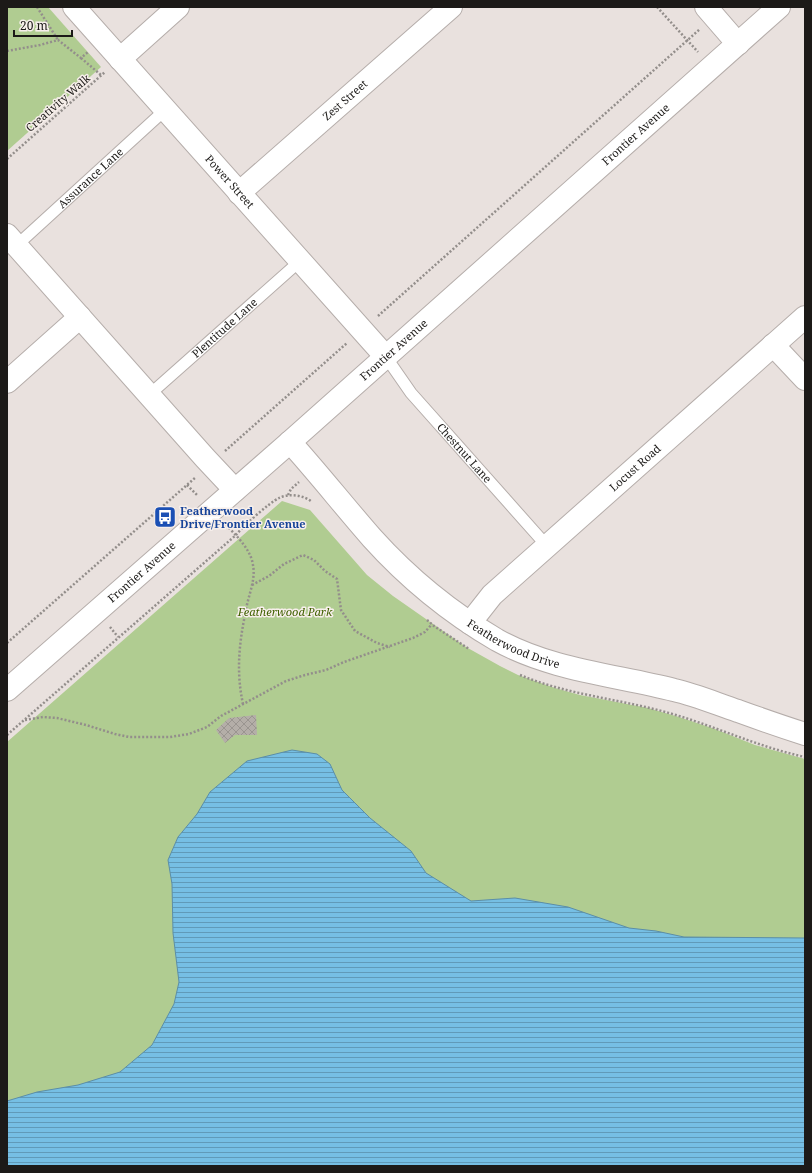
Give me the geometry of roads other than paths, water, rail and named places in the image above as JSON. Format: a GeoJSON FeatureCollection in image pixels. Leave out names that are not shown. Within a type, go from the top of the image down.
{"type":"FeatureCollection","features":[{"type":"Feature","properties":{"kind":"street","name":"Power Street"},"geometry":{"type":"LineString","coordinates":[[74,7],[386,357]]}},
{"type":"Feature","properties":{"kind":"street"},"geometry":{"type":"LineString","coordinates":[[120,59],[178,7]]}},
{"type":"Feature","properties":{"kind":"street","name":"Zest Street"},"geometry":{"type":"LineString","coordinates":[[239,193],[451,7]]}},
{"type":"Feature","properties":{"kind":"street","name":"Frontier Avenue"},"geometry":{"type":"LineString","coordinates":[[7,690],[290,442],[779,7]]}},
{"type":"Feature","properties":{"kind":"street"},"geometry":{"type":"LineString","coordinates":[[710,11],[738,44]]}},
{"type":"Feature","properties":{"kind":"street"},"geometry":{"type":"LineString","coordinates":[[12,240],[235,490]]}},
{"type":"Feature","properties":{"kind":"street"},"geometry":{"type":"LineString","coordinates":[[7,382],[80,317]]}},
{"type":"Feature","properties":{"kind":"street","name":"Locust Road"},"geometry":{"type":"LineString","coordinates":[[470,623],[492,595],[805,317]]}},
{"type":"Feature","properties":{"kind":"street"},"geometry":{"type":"LineString","coordinates":[[773,345],[805,380]]}},
{"type":"Feature","properties":{"kind":"street","name":"Featherwood Drive"},"geometry":{"type":"LineString","coordinates":[[290,442],[372,538],[395,562],[420,585],[450,608],[470,623],[499,641],[537,657],[563,665],[676,690],[805,734]]}},
{"type":"Feature","properties":{"kind":"lane","name":"Assurance Lane"},"geometry":{"type":"LineString","coordinates":[[12,240],[165,110]]}},
{"type":"Feature","properties":{"kind":"lane","name":"Plentitude Lane"},"geometry":{"type":"LineString","coordinates":[[149,395],[300,261]]}},
{"type":"Feature","properties":{"kind":"lane","name":"Chestnut Lane"},"geometry":{"type":"LineString","coordinates":[[386,357],[411,393],[547,546]]}},
{"type":"Feature","properties":{"kind":"water"},"geometry":{"type":"Polygon","coordinates":[[[292,750],[317,754],[330,764],[342,790],[370,818],[411,851],[426,873],[471,901],[515,898],[568,907],[629,928],[656,931],[684,937],[805,938],[805,1166],[7,1166],[7,1101],[37,1092],[78,1085],[120,1072],[152,1045],[174,1004],[179,982],[173,933],[172,884],[168,860],[178,837],[197,814],[210,792],[247,761],[292,750]]]}},
{"type":"Feature","properties":{"kind":"place","name":"Featherwood Drive/Frontier Avenue"},"geometry":{"type":"Point","coordinates":[165,517]}},
{"type":"Feature","properties":{"kind":"park label","name":"Featherwood Park"},"geometry":{"type":"Point","coordinates":[285,612]}}]}
